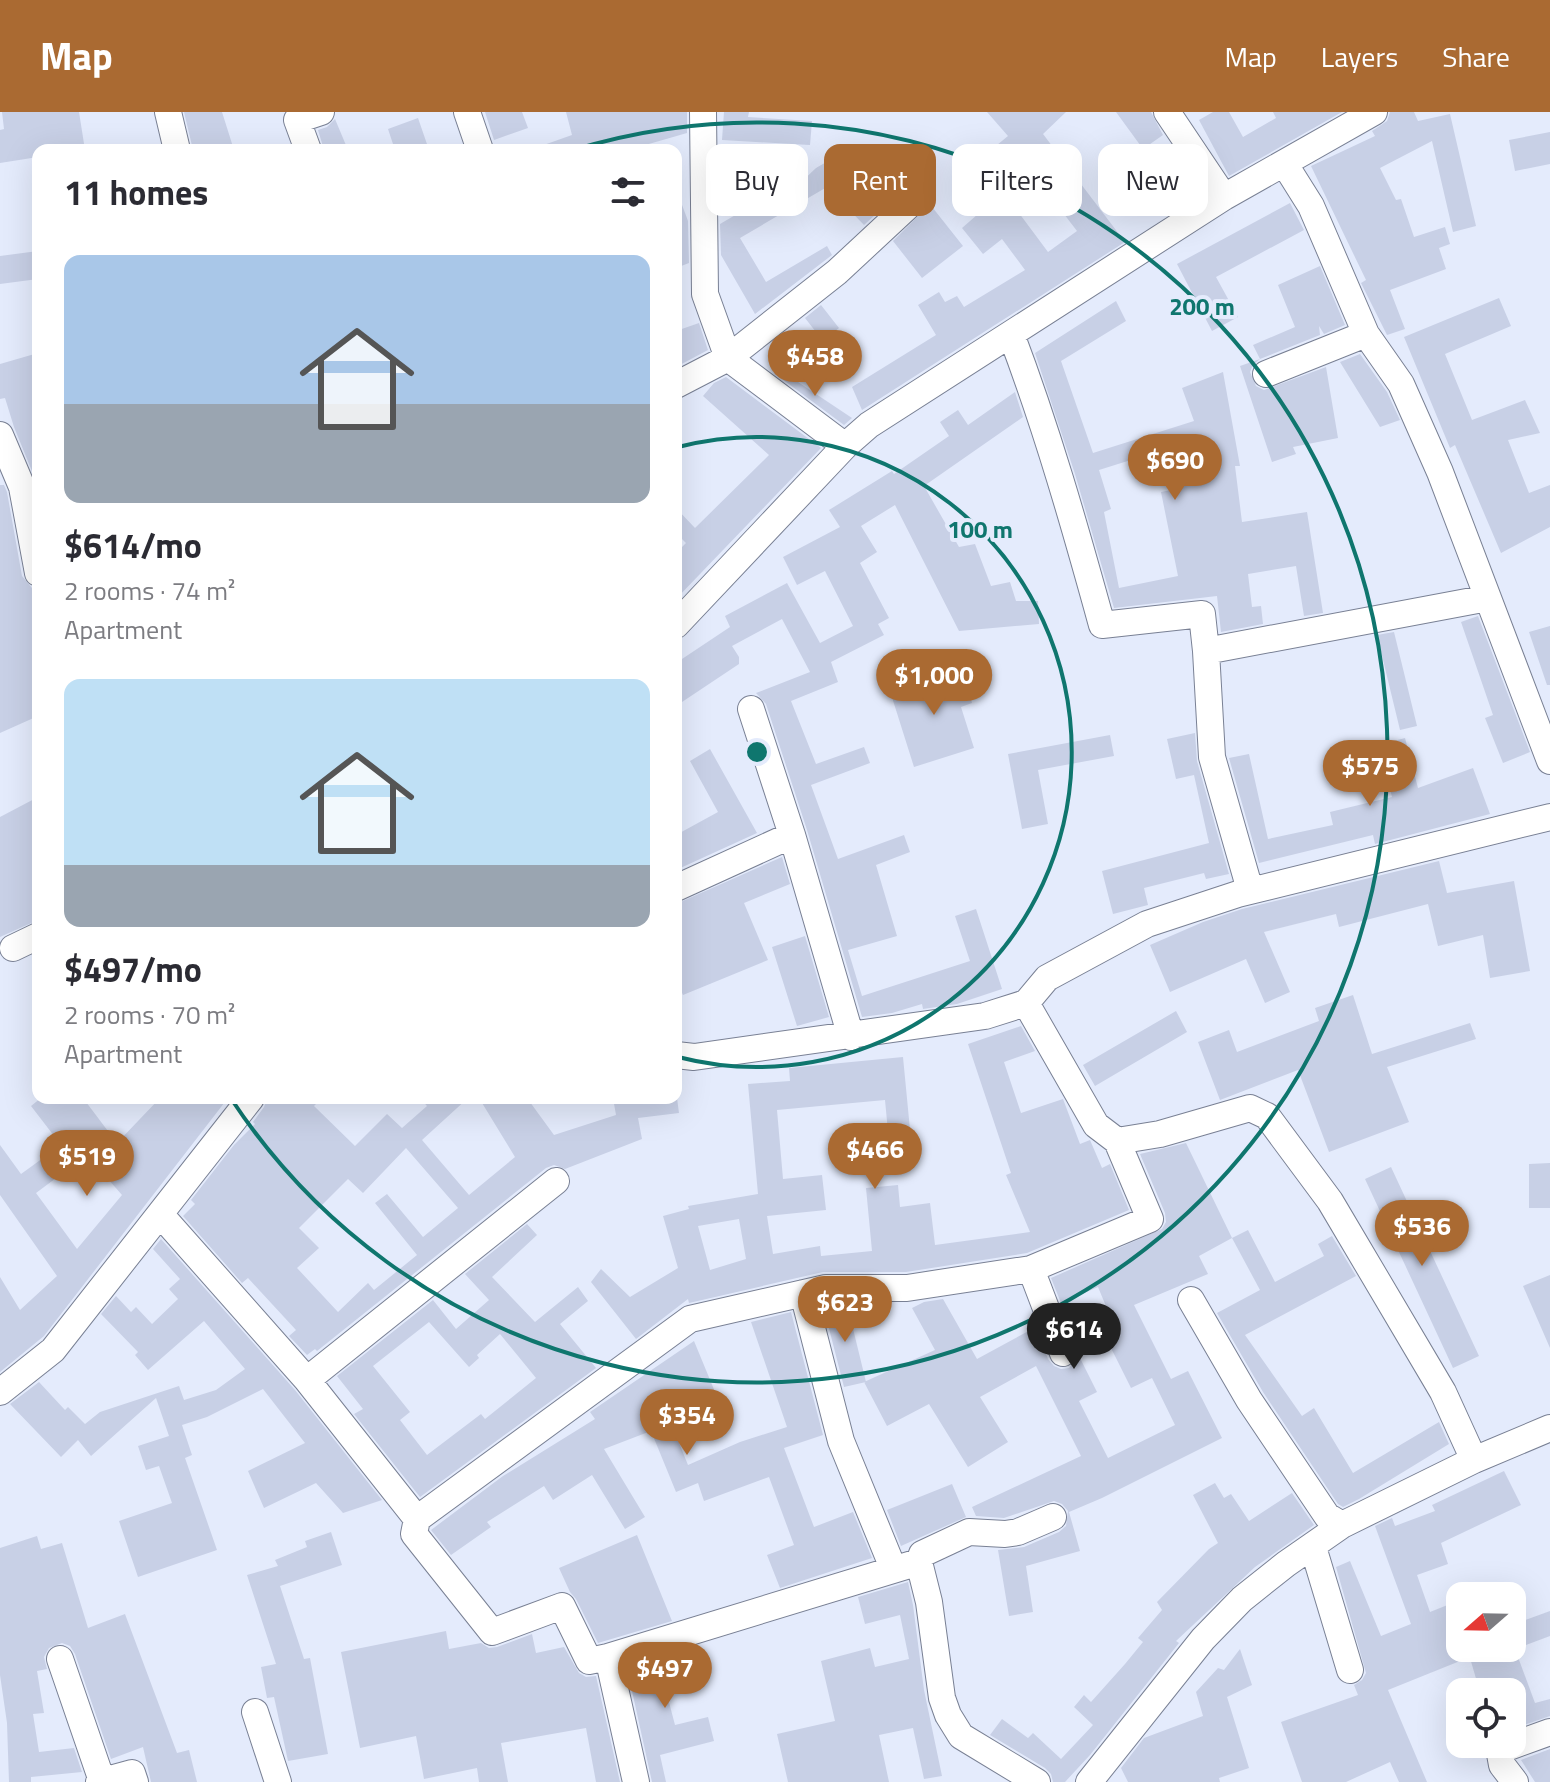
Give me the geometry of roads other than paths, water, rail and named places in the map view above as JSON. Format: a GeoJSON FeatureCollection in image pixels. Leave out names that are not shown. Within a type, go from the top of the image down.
{"type":"FeatureCollection","features":[{"type":"Feature","properties":{"kind":"street"},"geometry":{"type":"LineString","coordinates":[[168,112],[176,144]]}},
{"type":"Feature","properties":{"kind":"street"},"geometry":{"type":"LineString","coordinates":[[467,112],[478,144]]}},
{"type":"Feature","properties":{"kind":"street"},"geometry":{"type":"LineString","coordinates":[[703,112],[705,294],[728,358],[845,446]]}},
{"type":"Feature","properties":{"kind":"street"},"geometry":{"type":"LineString","coordinates":[[1167,112],[1224,197]]}},
{"type":"Feature","properties":{"kind":"street"},"geometry":{"type":"LineString","coordinates":[[682,619],[845,446],[869,425],[1224,197],[1374,112]]}},
{"type":"Feature","properties":{"kind":"street"},"geometry":{"type":"LineString","coordinates":[[304,115],[307,144]]}},
{"type":"Feature","properties":{"kind":"street"},"geometry":{"type":"LineString","coordinates":[[1284,163],[1311,206],[1366,334],[1401,384],[1440,472],[1550,761]]}},
{"type":"Feature","properties":{"kind":"street"},"geometry":{"type":"LineString","coordinates":[[682,382],[728,358],[837,272],[897,216]]}},
{"type":"Feature","properties":{"kind":"street"},"geometry":{"type":"LineString","coordinates":[[1011,334],[1063,486],[1102,625],[1202,614],[1212,757],[1250,890]]}},
{"type":"Feature","properties":{"kind":"street"},"geometry":{"type":"LineString","coordinates":[[1266,374],[1366,334]]}},
{"type":"Feature","properties":{"kind":"street"},"geometry":{"type":"LineString","coordinates":[[0,435],[22,487],[32,541]]}},
{"type":"Feature","properties":{"kind":"street"},"geometry":{"type":"LineString","coordinates":[[1206,651],[1488,598]]}},
{"type":"Feature","properties":{"kind":"street"},"geometry":{"type":"LineString","coordinates":[[751,709],[792,835],[851,1037]]}},
{"type":"Feature","properties":{"kind":"street"},"geometry":{"type":"LineString","coordinates":[[682,1056],[694,1057],[851,1037],[985,1016],[1026,1003],[1047,978],[1147,924],[1250,890],[1550,817]]}},
{"type":"Feature","properties":{"kind":"street"},"geometry":{"type":"LineString","coordinates":[[682,885],[792,835]]}},
{"type":"Feature","properties":{"kind":"street"},"geometry":{"type":"LineString","coordinates":[[13,948],[32,939]]}},
{"type":"Feature","properties":{"kind":"street"},"geometry":{"type":"LineString","coordinates":[[919,1562],[589,1661],[562,1606],[492,1632],[414,1534],[417,1519],[690,1319],[826,1288],[907,1288],[1031,1269],[1150,1219],[1117,1141],[1096,1125],[1026,1003]]}},
{"type":"Feature","properties":{"kind":"street"},"geometry":{"type":"LineString","coordinates":[[0,1392],[53,1350],[246,1104]]}},
{"type":"Feature","properties":{"kind":"street"},"geometry":{"type":"LineString","coordinates":[[1117,1141],[1160,1134],[1250,1108],[1267,1116],[1330,1201],[1443,1392],[1474,1460]]}},
{"type":"Feature","properties":{"kind":"street"},"geometry":{"type":"LineString","coordinates":[[307,1380],[556,1181]]}},
{"type":"Feature","properties":{"kind":"street"},"geometry":{"type":"LineString","coordinates":[[160,1214],[307,1380],[417,1519]]}},
{"type":"Feature","properties":{"kind":"street"},"geometry":{"type":"LineString","coordinates":[[1031,1269],[1063,1353]]}},
{"type":"Feature","properties":{"kind":"street"},"geometry":{"type":"LineString","coordinates":[[803,1293],[841,1441],[893,1568]]}},
{"type":"Feature","properties":{"kind":"street"},"geometry":{"type":"LineString","coordinates":[[1191,1300],[1249,1400],[1327,1516],[1342,1525]]}},
{"type":"Feature","properties":{"kind":"street"},"geometry":{"type":"LineString","coordinates":[[1089,1782],[1203,1639],[1242,1599],[1286,1564],[1342,1525],[1474,1460],[1550,1428]]}},
{"type":"Feature","properties":{"kind":"street"},"geometry":{"type":"LineString","coordinates":[[1037,1782],[961,1736],[948,1715],[942,1698],[929,1602],[919,1562],[922,1554],[969,1532],[1018,1532],[1053,1517]]}},
{"type":"Feature","properties":{"kind":"street"},"geometry":{"type":"LineString","coordinates":[[1313,1547],[1350,1670]]}},
{"type":"Feature","properties":{"kind":"street"},"geometry":{"type":"LineString","coordinates":[[608,1657],[636,1782]]}},
{"type":"Feature","properties":{"kind":"street"},"geometry":{"type":"LineString","coordinates":[[60,1659],[100,1782],[132,1773],[135,1782]]}},
{"type":"Feature","properties":{"kind":"street"},"geometry":{"type":"LineString","coordinates":[[255,1712],[278,1782]]}},
{"type":"Feature","properties":{"kind":"street"},"geometry":{"type":"LineString","coordinates":[[1515,1782],[1502,1765],[1500,1754],[1506,1748],[1550,1732]]}}]}
